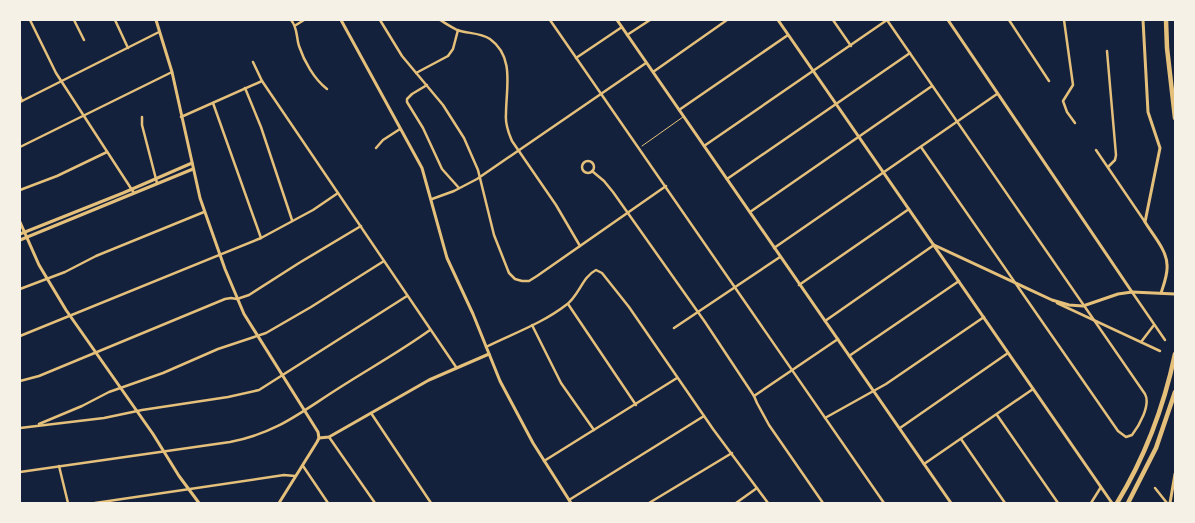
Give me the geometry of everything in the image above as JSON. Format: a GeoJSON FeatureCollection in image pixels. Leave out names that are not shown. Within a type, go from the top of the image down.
{"type":"FeatureCollection","features":[{"type":"Feature","properties":{"kind":"highway"},"geometry":{"type":"LineString","coordinates":[[1166,20],[1167,48],[1175,118]]}},
{"type":"Feature","properties":{"kind":"highway"},"geometry":{"type":"LineString","coordinates":[[1118,503],[1152,432],[1166,391],[1175,354]]}},
{"type":"Feature","properties":{"kind":"highway"},"geometry":{"type":"LineString","coordinates":[[1128,503],[1156,448],[1175,392]]}},
{"type":"Feature","properties":{"kind":"street"},"geometry":{"type":"LineString","coordinates":[[30,20],[83,116],[133,191]]}},
{"type":"Feature","properties":{"kind":"street"},"geometry":{"type":"LineString","coordinates":[[74,20],[84,40]]}},
{"type":"Feature","properties":{"kind":"street"},"geometry":{"type":"LineString","coordinates":[[115,20],[128,48]]}},
{"type":"Feature","properties":{"kind":"street"},"geometry":{"type":"LineString","coordinates":[[156,20],[172,72],[204,212],[219,254],[237,299],[258,336],[317,429],[319,438],[279,503]]}},
{"type":"Feature","properties":{"kind":"street"},"geometry":{"type":"LineString","coordinates":[[291,20],[296,25],[298,46],[303,56],[321,85],[327,89]]}},
{"type":"Feature","properties":{"kind":"street"},"geometry":{"type":"LineString","coordinates":[[296,25],[304,20]]}},
{"type":"Feature","properties":{"kind":"street"},"geometry":{"type":"LineString","coordinates":[[340,20],[422,168],[447,258],[473,314],[506,395],[544,461],[570,501],[704,416]]}},
{"type":"Feature","properties":{"kind":"street"},"geometry":{"type":"LineString","coordinates":[[380,20],[402,56],[447,111],[464,138],[480,177],[500,252],[506,268],[514,278],[522,281],[533,279],[666,186]]}},
{"type":"Feature","properties":{"kind":"street"},"geometry":{"type":"LineString","coordinates":[[440,20],[458,30],[487,37],[497,46],[503,56],[509,77],[506,116],[512,141],[556,205],[580,246]]}},
{"type":"Feature","properties":{"kind":"street"},"geometry":{"type":"LineString","coordinates":[[550,20],[884,503]]}},
{"type":"Feature","properties":{"kind":"street"},"geometry":{"type":"LineString","coordinates":[[617,20],[951,503]]}},
{"type":"Feature","properties":{"kind":"street"},"geometry":{"type":"LineString","coordinates":[[627,36],[650,20]]}},
{"type":"Feature","properties":{"kind":"street"},"geometry":{"type":"LineString","coordinates":[[652,72],[727,20]]}},
{"type":"Feature","properties":{"kind":"street"},"geometry":{"type":"LineString","coordinates":[[778,20],[1111,502]]}},
{"type":"Feature","properties":{"kind":"street"},"geometry":{"type":"LineString","coordinates":[[833,20],[851,46]]}},
{"type":"Feature","properties":{"kind":"street"},"geometry":{"type":"LineString","coordinates":[[704,146],[887,20],[1147,398],[1147,404],[1132,435],[1126,437],[1118,432],[921,147]]}},
{"type":"Feature","properties":{"kind":"street"},"geometry":{"type":"LineString","coordinates":[[948,20],[1165,340]]}},
{"type":"Feature","properties":{"kind":"street"},"geometry":{"type":"LineString","coordinates":[[1010,20],[1049,80]]}},
{"type":"Feature","properties":{"kind":"street"},"geometry":{"type":"LineString","coordinates":[[1064,20],[1073,84],[1063,101],[1067,112],[1075,123]]}},
{"type":"Feature","properties":{"kind":"street"},"geometry":{"type":"LineString","coordinates":[[1143,20],[1148,111],[1160,151],[1145,222]]}},
{"type":"Feature","properties":{"kind":"street"},"geometry":{"type":"LineString","coordinates":[[576,58],[622,27]]}},
{"type":"Feature","properties":{"kind":"street"},"geometry":{"type":"LineString","coordinates":[[416,72],[448,56],[453,49],[458,30]]}},
{"type":"Feature","properties":{"kind":"street"},"geometry":{"type":"LineString","coordinates":[[20,96],[21,102],[160,32]]}},
{"type":"Feature","properties":{"kind":"street"},"geometry":{"type":"LineString","coordinates":[[679,110],[788,35]]}},
{"type":"Feature","properties":{"kind":"street"},"geometry":{"type":"LineString","coordinates":[[1108,51],[1116,153],[1115,160],[1108,167]]}},
{"type":"Feature","properties":{"kind":"street"},"geometry":{"type":"LineString","coordinates":[[727,179],[910,53]]}},
{"type":"Feature","properties":{"kind":"street"},"geometry":{"type":"LineString","coordinates":[[253,62],[262,81],[456,367]]}},
{"type":"Feature","properties":{"kind":"street"},"geometry":{"type":"LineString","coordinates":[[432,199],[480,177],[646,63]]}},
{"type":"Feature","properties":{"kind":"street"},"geometry":{"type":"LineString","coordinates":[[20,147],[172,72]]}},
{"type":"Feature","properties":{"kind":"street"},"geometry":{"type":"LineString","coordinates":[[182,117],[262,81]]}},
{"type":"Feature","properties":{"kind":"street"},"geometry":{"type":"LineString","coordinates":[[427,85],[412,94],[407,99],[407,102],[424,128],[442,168],[459,188]]}},
{"type":"Feature","properties":{"kind":"street"},"geometry":{"type":"LineString","coordinates":[[750,212],[932,86]]}},
{"type":"Feature","properties":{"kind":"street"},"geometry":{"type":"LineString","coordinates":[[245,88],[261,127],[292,220]]}},
{"type":"Feature","properties":{"kind":"street"},"geometry":{"type":"LineString","coordinates":[[774,248],[997,94]]}},
{"type":"Feature","properties":{"kind":"street"},"geometry":{"type":"LineString","coordinates":[[213,103],[261,238]]}},
{"type":"Feature","properties":{"kind":"street"},"geometry":{"type":"LineString","coordinates":[[142,117],[142,125],[156,181]]}},
{"type":"Feature","properties":{"kind":"street"},"geometry":{"type":"LineString","coordinates":[[376,148],[400,129]]}},
{"type":"Feature","properties":{"kind":"street"},"geometry":{"type":"LineString","coordinates":[[1096,150],[1145,222],[1167,260],[1167,273],[1161,293]]}},
{"type":"Feature","properties":{"kind":"street"},"geometry":{"type":"LineString","coordinates":[[20,190],[57,176],[108,152]]}},
{"type":"Feature","properties":{"kind":"street"},"geometry":{"type":"LineString","coordinates":[[588,161],[592,163],[594,167],[592,171],[588,173],[584,171],[582,167],[584,163],[588,161]]}},
{"type":"Feature","properties":{"kind":"street"},"geometry":{"type":"LineString","coordinates":[[20,240],[156,181],[192,163]]}},
{"type":"Feature","properties":{"kind":"street"},"geometry":{"type":"LineString","coordinates":[[156,181],[193,169]]}},
{"type":"Feature","properties":{"kind":"street"},"geometry":{"type":"LineString","coordinates":[[592,171],[604,181],[698,312],[754,396],[769,425],[823,503]]}},
{"type":"Feature","properties":{"kind":"street"},"geometry":{"type":"LineString","coordinates":[[20,234],[133,191]]}},
{"type":"Feature","properties":{"kind":"street"},"geometry":{"type":"LineString","coordinates":[[20,336],[261,238],[313,210],[338,193]]}},
{"type":"Feature","properties":{"kind":"street"},"geometry":{"type":"LineString","coordinates":[[799,285],[909,209]]}},
{"type":"Feature","properties":{"kind":"street"},"geometry":{"type":"LineString","coordinates":[[20,289],[204,212]]}},
{"type":"Feature","properties":{"kind":"street"},"geometry":{"type":"LineString","coordinates":[[20,222],[47,278],[71,316],[199,503]]}},
{"type":"Feature","properties":{"kind":"street"},"geometry":{"type":"LineString","coordinates":[[20,382],[39,376],[225,299],[237,299],[249,295],[360,226]]}},
{"type":"Feature","properties":{"kind":"street"},"geometry":{"type":"LineString","coordinates":[[934,245],[1160,351]]}},
{"type":"Feature","properties":{"kind":"street"},"geometry":{"type":"LineString","coordinates":[[825,321],[934,245]]}},
{"type":"Feature","properties":{"kind":"street"},"geometry":{"type":"LineString","coordinates":[[674,328],[780,257]]}},
{"type":"Feature","properties":{"kind":"street"},"geometry":{"type":"LineString","coordinates":[[36,425],[120,388],[218,349],[258,336],[311,307],[384,261]]}},
{"type":"Feature","properties":{"kind":"street"},"geometry":{"type":"LineString","coordinates":[[486,347],[532,325],[568,304],[590,273],[596,270],[602,272],[768,503]]}},
{"type":"Feature","properties":{"kind":"street"},"geometry":{"type":"LineString","coordinates":[[849,356],[959,281]]}},
{"type":"Feature","properties":{"kind":"street"},"geometry":{"type":"LineString","coordinates":[[1052,300],[1069,305],[1084,306],[1118,294],[1132,292],[1175,294]]}},
{"type":"Feature","properties":{"kind":"street"},"geometry":{"type":"LineString","coordinates":[[20,428],[104,418],[259,390],[408,296]]}},
{"type":"Feature","properties":{"kind":"street"},"geometry":{"type":"LineString","coordinates":[[568,304],[636,404]]}},
{"type":"Feature","properties":{"kind":"street"},"geometry":{"type":"LineString","coordinates":[[824,418],[892,380],[984,318]]}},
{"type":"Feature","properties":{"kind":"street"},"geometry":{"type":"LineString","coordinates":[[532,325],[561,383],[594,430]]}},
{"type":"Feature","properties":{"kind":"street"},"geometry":{"type":"LineString","coordinates":[[1141,342],[1154,325]]}},
{"type":"Feature","properties":{"kind":"street"},"geometry":{"type":"LineString","coordinates":[[20,472],[230,442],[257,436],[288,422],[340,387],[402,350],[430,330]]}},
{"type":"Feature","properties":{"kind":"street"},"geometry":{"type":"LineString","coordinates":[[754,396],[838,338]]}},
{"type":"Feature","properties":{"kind":"street"},"geometry":{"type":"LineString","coordinates":[[900,428],[1008,353]]}},
{"type":"Feature","properties":{"kind":"street"},"geometry":{"type":"LineString","coordinates":[[319,438],[329,437],[429,380],[489,354]]}},
{"type":"Feature","properties":{"kind":"street"},"geometry":{"type":"LineString","coordinates":[[544,461],[678,378]]}},
{"type":"Feature","properties":{"kind":"street"},"geometry":{"type":"LineString","coordinates":[[924,464],[1033,389]]}},
{"type":"Feature","properties":{"kind":"street"},"geometry":{"type":"LineString","coordinates":[[371,413],[431,503]]}},
{"type":"Feature","properties":{"kind":"street"},"geometry":{"type":"LineString","coordinates":[[997,415],[1058,503]]}},
{"type":"Feature","properties":{"kind":"street"},"geometry":{"type":"LineString","coordinates":[[329,437],[375,503]]}},
{"type":"Feature","properties":{"kind":"street"},"geometry":{"type":"LineString","coordinates":[[961,439],[1005,503]]}},
{"type":"Feature","properties":{"kind":"street"},"geometry":{"type":"LineString","coordinates":[[649,503],[732,454]]}},
{"type":"Feature","properties":{"kind":"street"},"geometry":{"type":"LineString","coordinates":[[59,466],[68,503]]}},
{"type":"Feature","properties":{"kind":"street"},"geometry":{"type":"LineString","coordinates":[[302,466],[328,503]]}},
{"type":"Feature","properties":{"kind":"street"},"geometry":{"type":"LineString","coordinates":[[1168,503],[1175,474]]}},
{"type":"Feature","properties":{"kind":"street"},"geometry":{"type":"LineString","coordinates":[[95,503],[284,475],[295,476]]}},
{"type":"Feature","properties":{"kind":"street"},"geometry":{"type":"LineString","coordinates":[[1090,503],[1101,487]]}},
{"type":"Feature","properties":{"kind":"street"},"geometry":{"type":"LineString","coordinates":[[736,503],[758,488]]}},
{"type":"Feature","properties":{"kind":"street"},"geometry":{"type":"LineString","coordinates":[[1155,488],[1168,503]]}},
{"type":"Feature","properties":{"kind":"lane"},"geometry":{"type":"LineString","coordinates":[[642,146],[684,117]]}}]}
